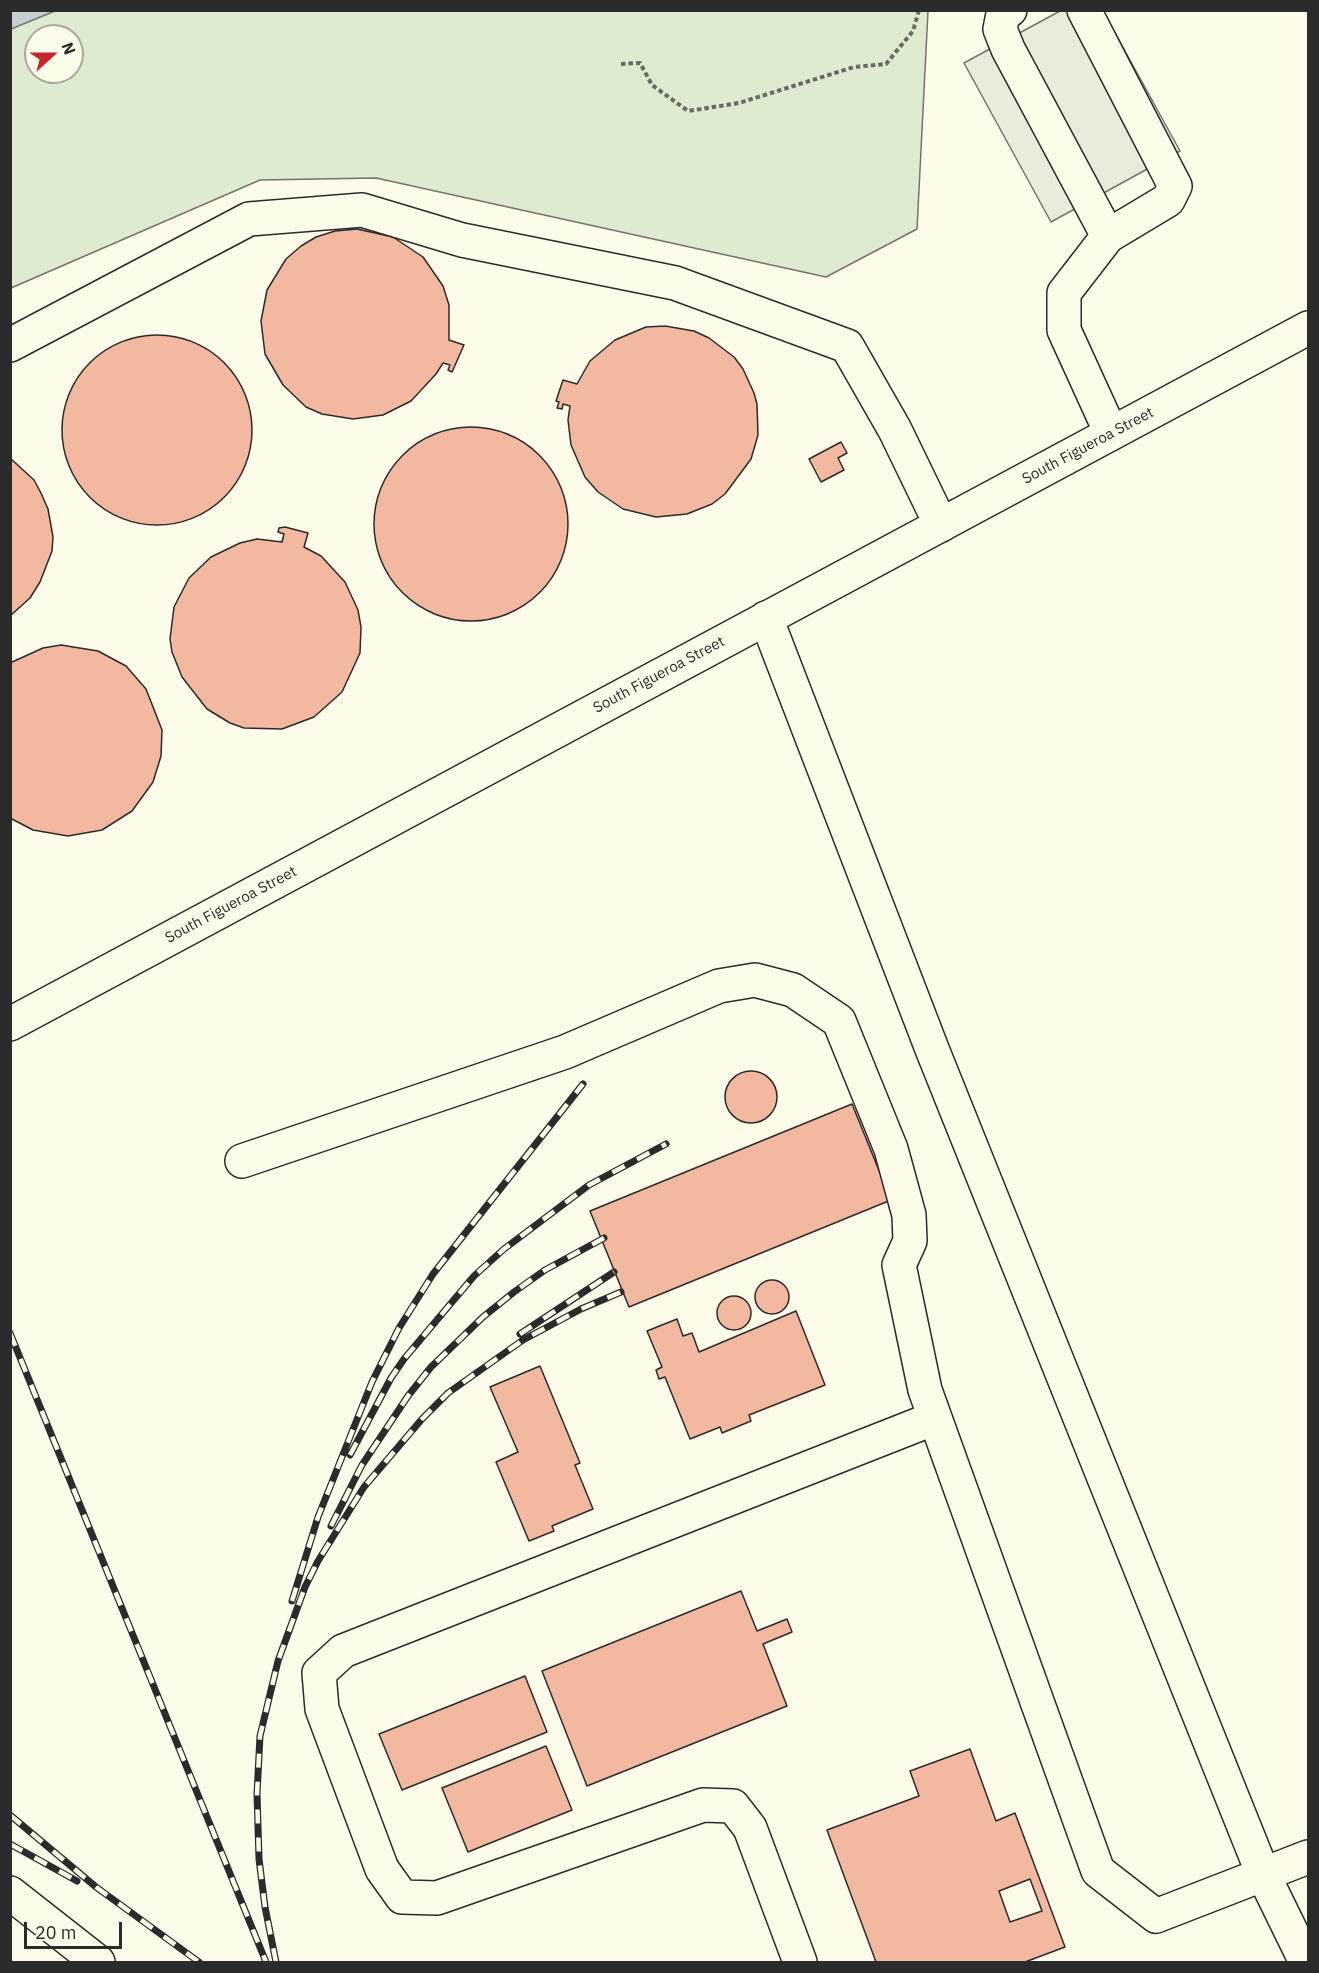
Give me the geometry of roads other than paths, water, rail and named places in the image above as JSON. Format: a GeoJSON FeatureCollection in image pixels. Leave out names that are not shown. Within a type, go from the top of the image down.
{"type":"FeatureCollection","features":[{"type":"Feature","properties":{"kind":"main road"},"geometry":{"type":"LineString","coordinates":[[1084,10],[1175,186],[1168,200],[1108,236],[1064,293],[1064,330],[1111,433]]}},
{"type":"Feature","properties":{"kind":"main road"},"geometry":{"type":"LineString","coordinates":[[1007,12],[1000,29],[1008,49],[1108,236]]}},
{"type":"Feature","properties":{"kind":"main road"},"geometry":{"type":"LineString","coordinates":[[10,345],[249,219],[362,210],[462,240],[675,283],[847,346],[896,430],[940,525]]}},
{"type":"Feature","properties":{"kind":"main road","name":"South Figueroa Street"},"geometry":{"type":"LineString","coordinates":[[10,1024],[1308,328]]}},
{"type":"Feature","properties":{"kind":"main road"},"geometry":{"type":"LineString","coordinates":[[766,618],[932,1049],[1263,1874],[1306,1962]]}},
{"type":"Feature","properties":{"kind":"main road"},"geometry":{"type":"LineString","coordinates":[[242,1161],[565,1052],[719,986],[755,980],[793,990],[839,1021],[891,1149],[909,1215],[909,1241],[899,1265],[925,1389],[1098,1870],[1156,1916],[1308,1857]]}},
{"type":"Feature","properties":{"kind":"main road"},"geometry":{"type":"LineString","coordinates":[[800,1962],[750,1828],[733,1806],[704,1805],[437,1898],[402,1897],[382,1869],[321,1709],[320,1672],[343,1651],[935,1418]]}},
{"type":"Feature","properties":{"kind":"main road"},"geometry":{"type":"LineString","coordinates":[[10,1893],[98,1962]]}},
{"type":"Feature","properties":{"kind":"railway"},"geometry":{"type":"LineString","coordinates":[[292,1601],[318,1517],[372,1382],[399,1328],[433,1274],[583,1084]]}},
{"type":"Feature","properties":{"kind":"railway"},"geometry":{"type":"LineString","coordinates":[[350,1455],[391,1378],[404,1359],[474,1276],[504,1249],[589,1185],[666,1144]]}},
{"type":"Feature","properties":{"kind":"railway"},"geometry":{"type":"LineString","coordinates":[[331,1526],[362,1465],[408,1396],[431,1367],[483,1317],[514,1292],[545,1270],[604,1238]]}},
{"type":"Feature","properties":{"kind":"railway"},"geometry":{"type":"LineString","coordinates":[[520,1334],[614,1272]]}},
{"type":"Feature","properties":{"kind":"railway"},"geometry":{"type":"LineString","coordinates":[[276,1962],[265,1907],[259,1859],[257,1794],[260,1736],[278,1661],[305,1587],[318,1561],[364,1487],[422,1419],[448,1393],[523,1340],[581,1309],[621,1292]]}},
{"type":"Feature","properties":{"kind":"railway"},"geometry":{"type":"LineString","coordinates":[[10,1333],[266,1962]]}},
{"type":"Feature","properties":{"kind":"railway"},"geometry":{"type":"LineString","coordinates":[[10,1815],[96,1887],[199,1962]]}},
{"type":"Feature","properties":{"kind":"railway"},"geometry":{"type":"LineString","coordinates":[[10,1844],[77,1881]]}}]}
